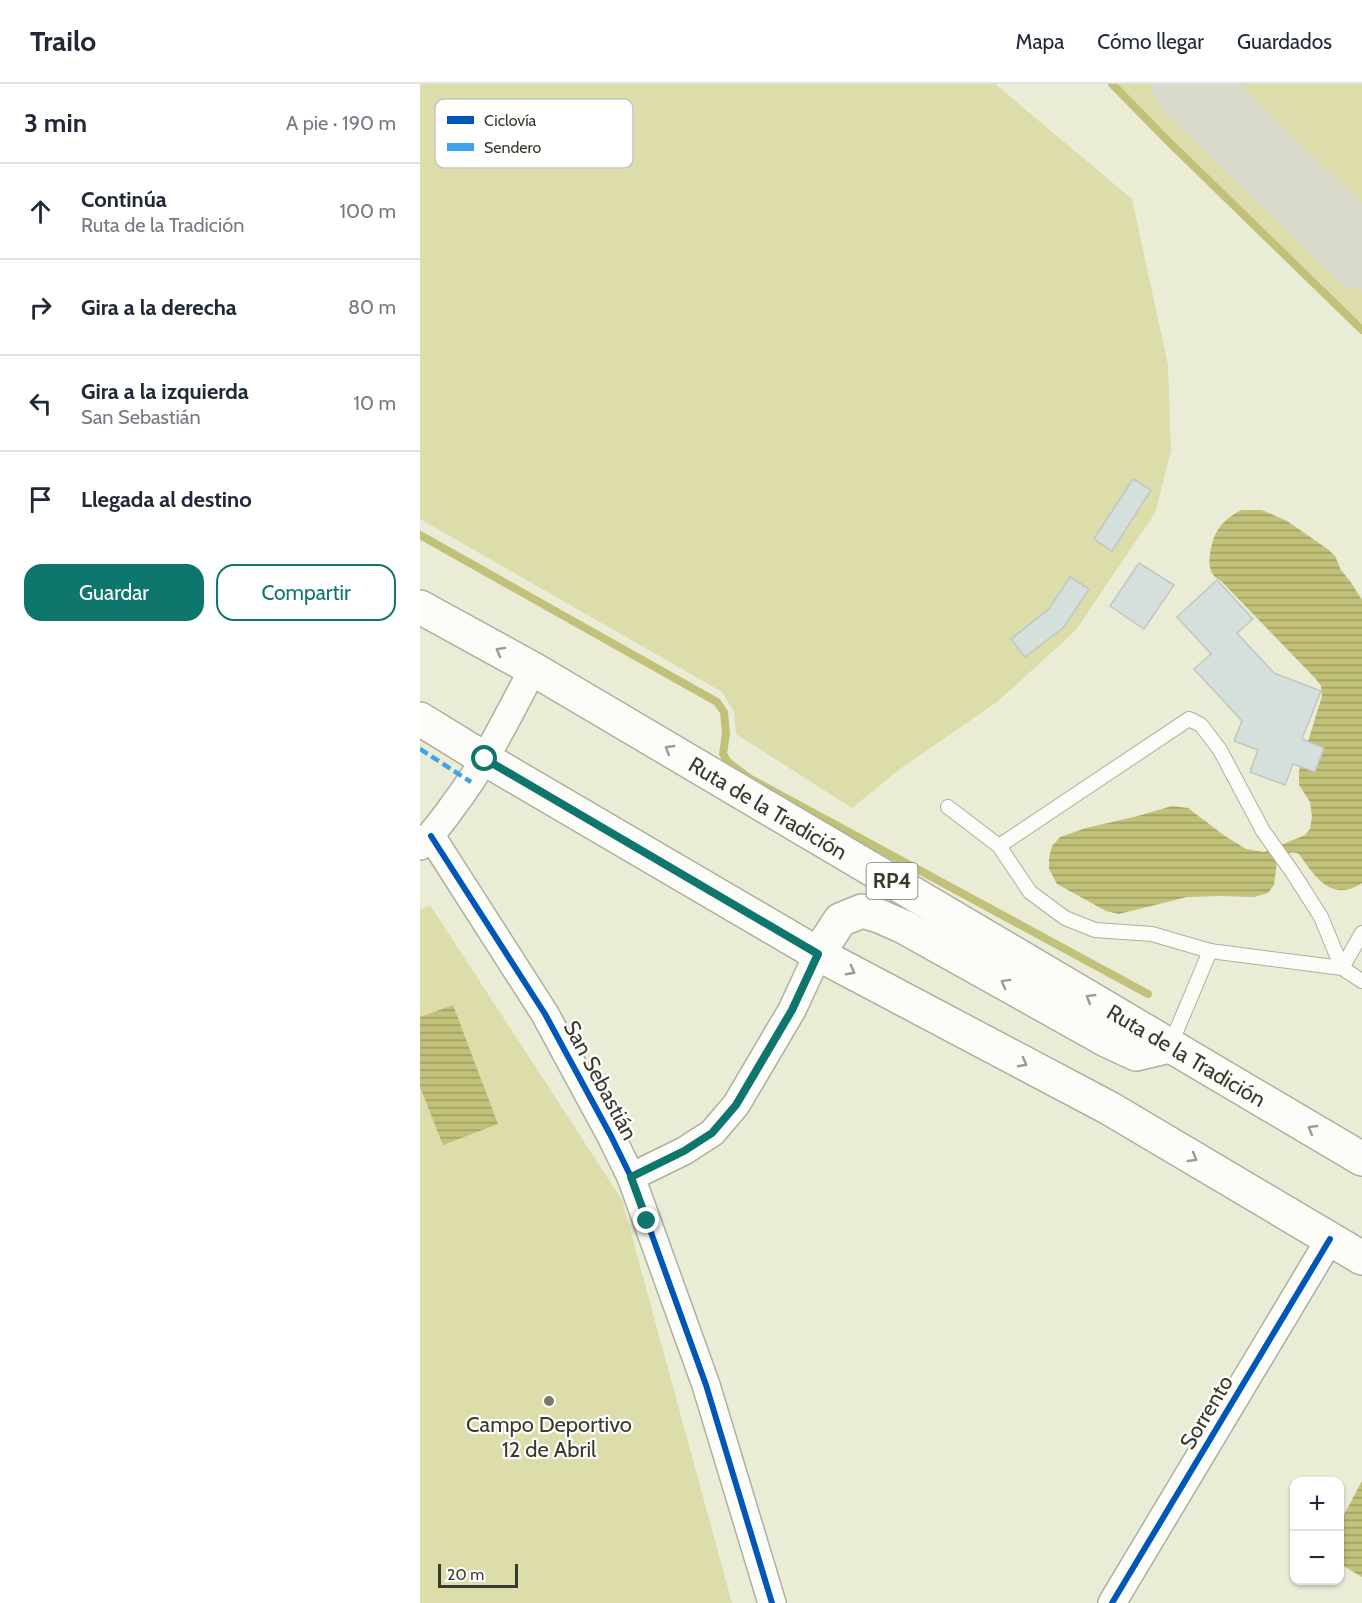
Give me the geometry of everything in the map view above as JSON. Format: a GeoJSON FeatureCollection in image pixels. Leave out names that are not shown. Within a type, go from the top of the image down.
{"type":"FeatureCollection","features":[{"type":"Feature","properties":{"kind":"main road","name":"Ruta de la Tradición"},"geometry":{"type":"LineString","coordinates":[[420,607],[533,669],[1362,1159]]}},
{"type":"Feature","properties":{"kind":"main road"},"geometry":{"type":"LineString","coordinates":[[420,718],[478,771],[1109,1108],[1362,1258]]}},
{"type":"Feature","properties":{"kind":"main road"},"geometry":{"type":"LineString","coordinates":[[818,954],[840,920],[862,911],[904,927],[1108,1041],[1137,1054],[1170,1046]]}},
{"type":"Feature","properties":{"kind":"street"},"geometry":{"type":"LineString","coordinates":[[426,841],[478,771],[533,669]]}},
{"type":"Feature","properties":{"kind":"street","name":"San Sebastián"},"geometry":{"type":"LineString","coordinates":[[426,841],[545,1014],[631,1177],[706,1385],[772,1603]]}},
{"type":"Feature","properties":{"kind":"street"},"geometry":{"type":"LineString","coordinates":[[631,1177],[684,1151],[712,1133],[736,1105],[792,1010],[818,954]]}},
{"type":"Feature","properties":{"kind":"street","name":"Sorrento"},"geometry":{"type":"LineString","coordinates":[[1112,1603],[1330,1239]]}},
{"type":"Feature","properties":{"kind":"lane"},"geometry":{"type":"LineString","coordinates":[[999,846],[1189,718],[1201,725],[1220,750],[1263,831],[1321,917],[1342,968]]}},
{"type":"Feature","properties":{"kind":"lane"},"geometry":{"type":"LineString","coordinates":[[948,807],[999,846],[1030,892],[1065,918],[1095,930],[1152,934],[1210,951],[1342,968],[1362,981]]}},
{"type":"Feature","properties":{"kind":"lane"},"geometry":{"type":"LineString","coordinates":[[1342,968],[1362,933]]}},
{"type":"Feature","properties":{"kind":"lane"},"geometry":{"type":"LineString","coordinates":[[1170,1046],[1210,951]]}},
{"type":"Feature","properties":{"kind":"green space"},"geometry":{"type":"Polygon","coordinates":[[[420,84],[995,84],[1132,199],[1168,365],[1171,451],[1155,513],[1075,631],[997,702],[900,769],[852,808],[736,734],[734,712],[722,692],[420,519],[420,84]]]}},
{"type":"Feature","properties":{"kind":"green space"},"geometry":{"type":"Polygon","coordinates":[[[1112,84],[1362,84],[1362,330],[1170,143],[1112,84]]]}},
{"type":"Feature","properties":{"kind":"green space","name":"Campo Deportivo 12 de Abril"},"geometry":{"type":"Polygon","coordinates":[[[430,905],[622,1200],[732,1603],[420,1603],[420,910],[430,905]]]}},
{"type":"Feature","properties":{"kind":"shaded area"},"geometry":{"type":"Polygon","coordinates":[[[1241,510],[1262,510],[1287,521],[1329,550],[1362,600],[1362,883],[1342,890],[1333,889],[1318,879],[1299,854],[1292,853],[1277,861],[1274,885],[1268,893],[1254,897],[1187,897],[1119,914],[1106,911],[1057,884],[1049,869],[1049,858],[1052,846],[1060,837],[1172,806],[1188,808],[1246,849],[1264,852],[1305,835],[1310,829],[1312,817],[1310,802],[1299,785],[1299,771],[1322,696],[1321,686],[1214,576],[1210,569],[1211,547],[1219,528],[1228,518],[1241,510]]]}},
{"type":"Feature","properties":{"kind":"shaded area"},"geometry":{"type":"Polygon","coordinates":[[[453,1005],[498,1124],[443,1145],[420,1087],[420,1017],[453,1005]]]}},
{"type":"Feature","properties":{"kind":"shaded area"},"geometry":{"type":"Polygon","coordinates":[[[1362,1481],[1362,1577],[1344,1566],[1344,1515],[1362,1481]]]}},
{"type":"Feature","properties":{"kind":"building"},"geometry":{"type":"Polygon","coordinates":[[[1133,479],[1151,490],[1112,551],[1094,539],[1133,479]]]}},
{"type":"Feature","properties":{"kind":"building"},"geometry":{"type":"Polygon","coordinates":[[[1139,563],[1174,585],[1144,629],[1110,606],[1139,563]]]}},
{"type":"Feature","properties":{"kind":"building"},"geometry":{"type":"Polygon","coordinates":[[[1070,577],[1089,589],[1064,627],[1025,657],[1011,639],[1049,609],[1070,577]]]}},
{"type":"Feature","properties":{"kind":"building"},"geometry":{"type":"Polygon","coordinates":[[[1217,580],[1253,619],[1237,633],[1274,673],[1321,691],[1302,739],[1324,748],[1315,772],[1293,764],[1285,785],[1250,772],[1258,750],[1234,741],[1242,721],[1194,669],[1211,654],[1177,617],[1217,580]]]}},
{"type":"Feature","properties":{"kind":"waterway"},"geometry":{"type":"LineString","coordinates":[[1112,84],[1362,330]]}},
{"type":"Feature","properties":{"kind":"waterway"},"geometry":{"type":"LineString","coordinates":[[420,535],[717,702],[724,712],[726,733],[723,754],[728,762],[749,778],[1148,994]]}},
{"type":"Feature","properties":{"kind":"taxiway"},"geometry":{"type":"LineString","coordinates":[[1188,84],[1362,254]]}},
{"type":"Feature","properties":{"kind":"marked path"},"geometry":{"type":"LineString","coordinates":[[420,749],[471,782]]}},
{"type":"Feature","properties":{"kind":"cycle path"},"geometry":{"type":"LineString","coordinates":[[431,836],[545,1014],[631,1177],[706,1385],[772,1603]]}},
{"type":"Feature","properties":{"kind":"cycle path"},"geometry":{"type":"LineString","coordinates":[[631,1177],[684,1151],[712,1133],[736,1105],[792,1010],[818,954]]}},
{"type":"Feature","properties":{"kind":"cycle path"},"geometry":{"type":"LineString","coordinates":[[1112,1603],[1330,1239]]}},
{"type":"Feature","properties":{"kind":"place","name":"Campo Deportivo 12 de Abril"},"geometry":{"type":"Point","coordinates":[549,1401]}},
{"type":"Feature","properties":{"kind":"route"},"geometry":{"type":"LineString","coordinates":[[485,759],[818,954],[792,1010],[736,1105],[712,1133],[684,1151],[631,1177],[647,1221]]}}]}
